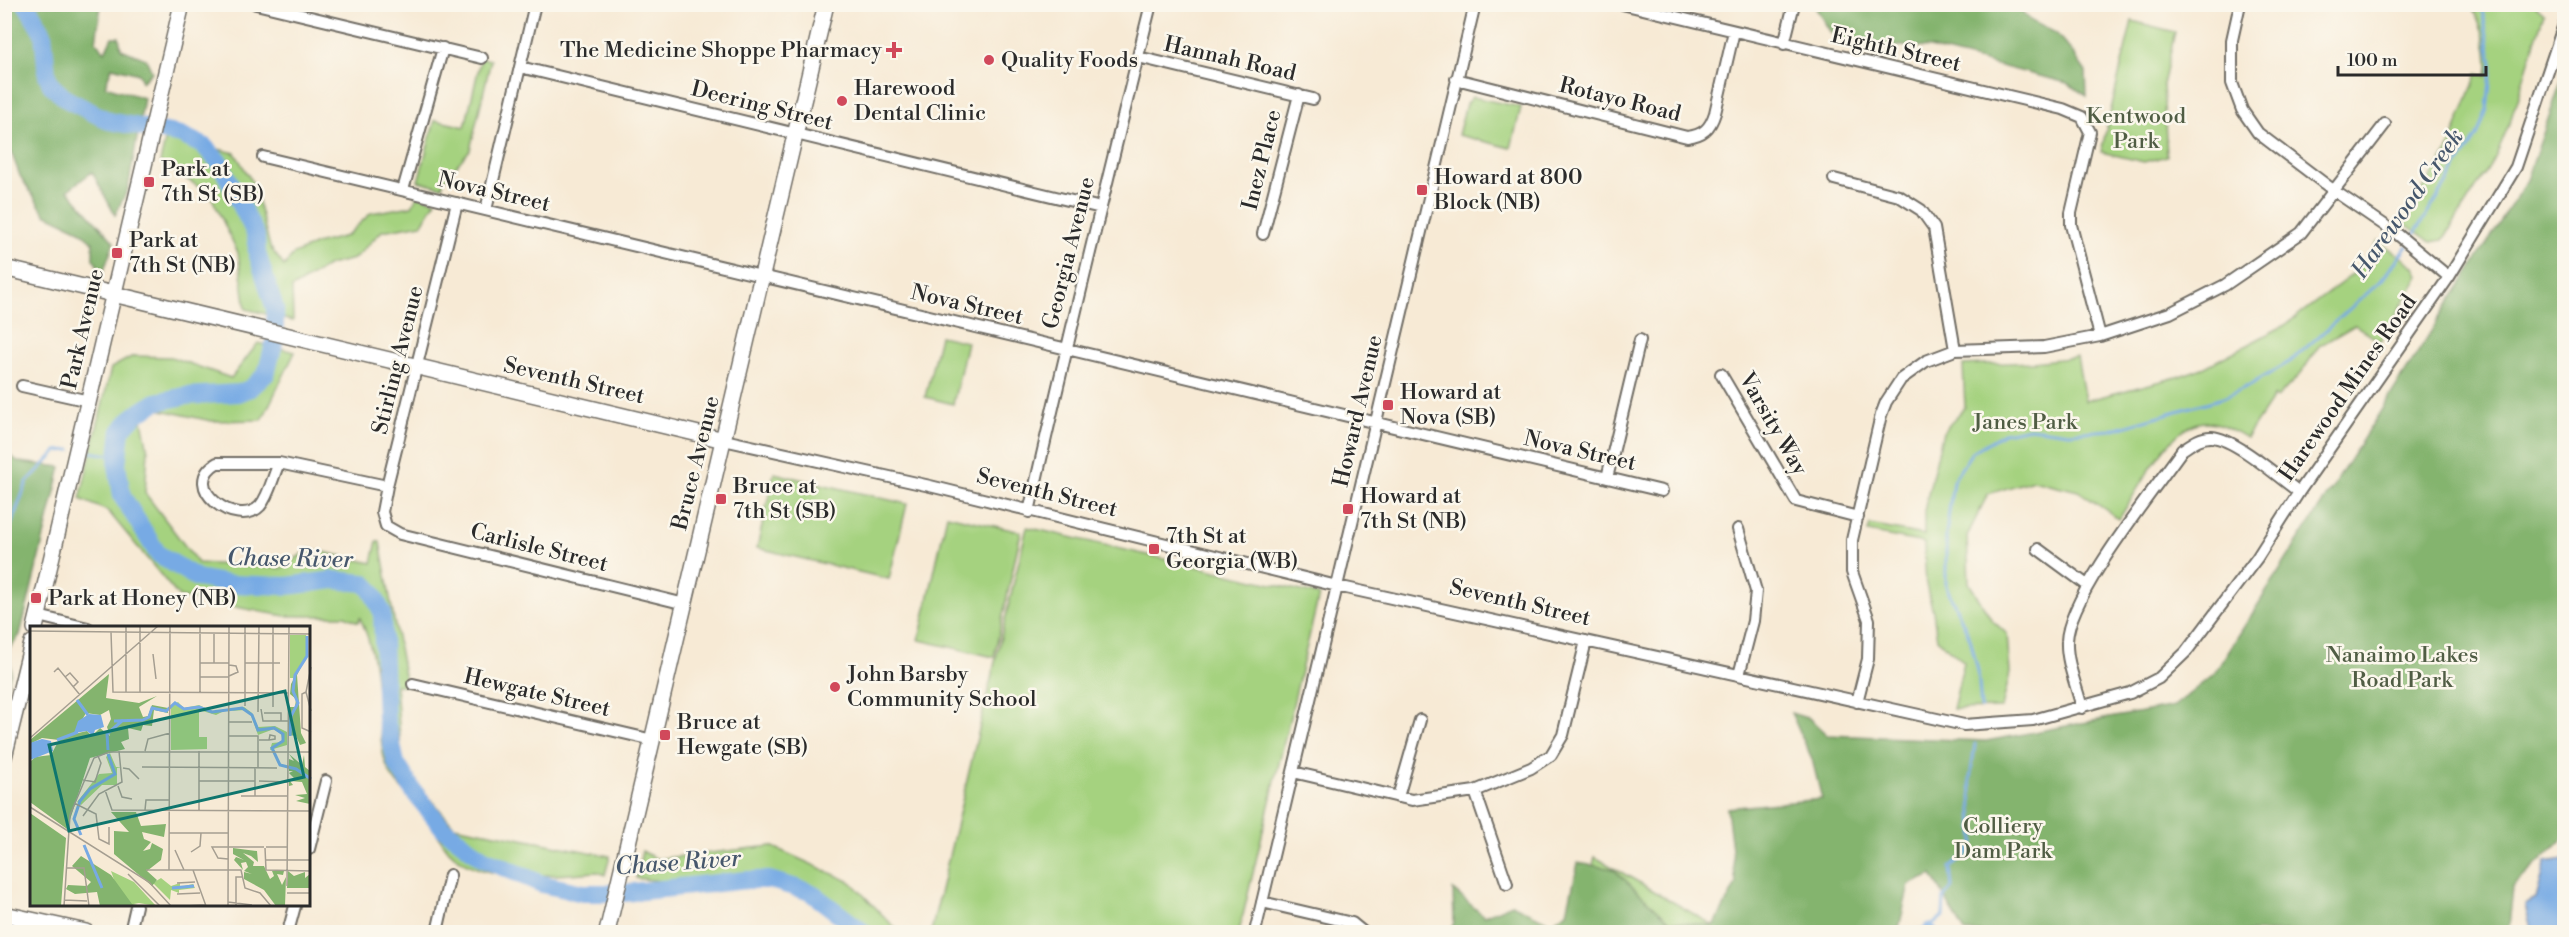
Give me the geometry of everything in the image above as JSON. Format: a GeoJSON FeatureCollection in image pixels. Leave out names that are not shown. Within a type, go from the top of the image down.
{"type":"FeatureCollection","features":[{"type":"Feature","properties":{"kind":"street","name":"Park Avenue"},"geometry":{"type":"LineString","coordinates":[[36,622],[182,4]]}},
{"type":"Feature","properties":{"kind":"street"},"geometry":{"type":"LineString","coordinates":[[256,4],[482,58]]}},
{"type":"Feature","properties":{"kind":"street"},"geometry":{"type":"LineString","coordinates":[[486,210],[535,4]]}},
{"type":"Feature","properties":{"kind":"street","name":"Bruce Avenue"},"geometry":{"type":"LineString","coordinates":[[607,933],[826,4]]}},
{"type":"Feature","properties":{"kind":"street","name":"Georgia Avenue"},"geometry":{"type":"LineString","coordinates":[[1029,512],[1066,348],[1086,278],[1151,4]]}},
{"type":"Feature","properties":{"kind":"street","name":"Howard Avenue"},"geometry":{"type":"LineString","coordinates":[[1255,933],[1475,4]]}},
{"type":"Feature","properties":{"kind":"street","name":"Eighth Street"},"geometry":{"type":"LineString","coordinates":[[1622,4],[2074,112],[2088,124],[2090,132],[2071,213],[2071,225],[2100,336]]}},
{"type":"Feature","properties":{"kind":"street"},"geometry":{"type":"LineString","coordinates":[[1784,44],[1794,4]]}},
{"type":"Feature","properties":{"kind":"street"},"geometry":{"type":"LineString","coordinates":[[2240,4],[2230,60],[2232,83],[2242,110],[2258,132],[2333,190],[2396,232],[2449,277]]}},
{"type":"Feature","properties":{"kind":"street","name":"Harewood Mines Road"},"geometry":{"type":"LineString","coordinates":[[2082,708],[2130,693],[2159,678],[2186,652],[2257,558],[2299,492],[2449,277],[2516,167],[2565,24]]}},
{"type":"Feature","properties":{"kind":"street","name":"Rotayo Road"},"geometry":{"type":"LineString","coordinates":[[1456,79],[1686,136],[1698,135],[1711,125],[1734,31]]}},
{"type":"Feature","properties":{"kind":"street"},"geometry":{"type":"LineString","coordinates":[[403,190],[443,48]]}},
{"type":"Feature","properties":{"kind":"street","name":"Hannah Road"},"geometry":{"type":"LineString","coordinates":[[1138,57],[1313,99]]}},
{"type":"Feature","properties":{"kind":"street","name":"Deering Street"},"geometry":{"type":"LineString","coordinates":[[520,67],[1101,208]]}},
{"type":"Feature","properties":{"kind":"street","name":"Inez Place"},"geometry":{"type":"LineString","coordinates":[[1263,234],[1299,95]]}},
{"type":"Feature","properties":{"kind":"street"},"geometry":{"type":"LineString","coordinates":[[1857,702],[1868,658],[1869,620],[1852,572],[1852,540],[1886,402],[1901,379],[1926,361],[1955,350],[2044,347],[2100,336],[2170,314],[2225,285],[2301,233],[2385,124]]}},
{"type":"Feature","properties":{"kind":"street","name":"Nova Street"},"geometry":{"type":"LineString","coordinates":[[263,157],[1662,491]]}},
{"type":"Feature","properties":{"kind":"street"},"geometry":{"type":"LineString","coordinates":[[1834,179],[1899,196],[1921,210],[1934,228],[1955,350]]}},
{"type":"Feature","properties":{"kind":"street","name":"Stirling Avenue"},"geometry":{"type":"LineString","coordinates":[[386,526],[382,512],[387,486],[457,203]]}},
{"type":"Feature","properties":{"kind":"street","name":"Seventh Street"},"geometry":{"type":"LineString","coordinates":[[4,268],[1337,586],[1964,725],[2033,720],[2082,708]]}},
{"type":"Feature","properties":{"kind":"street"},"geometry":{"type":"LineString","coordinates":[[1607,478],[1640,340]]}},
{"type":"Feature","properties":{"kind":"street","name":"Varsity Way"},"geometry":{"type":"LineString","coordinates":[[1721,374],[1796,501],[1858,517]]}},
{"type":"Feature","properties":{"kind":"street"},"geometry":{"type":"LineString","coordinates":[[22,386],[89,401]]}},
{"type":"Feature","properties":{"kind":"street"},"geometry":{"type":"LineString","coordinates":[[2082,708],[2067,643],[2069,620],[2087,585],[2182,450],[2198,440],[2212,437],[2228,441],[2299,492]]}},
{"type":"Feature","properties":{"kind":"street"},"geometry":{"type":"LineString","coordinates":[[279,463],[262,504],[256,510],[248,512],[223,508],[211,501],[205,490],[209,467],[217,462],[279,463],[387,486]]}},
{"type":"Feature","properties":{"kind":"street","name":"Carlisle Street"},"geometry":{"type":"LineString","coordinates":[[386,526],[400,534],[685,604]]}},
{"type":"Feature","properties":{"kind":"street"},"geometry":{"type":"LineString","coordinates":[[1738,529],[1756,591],[1753,621],[1739,675]]}},
{"type":"Feature","properties":{"kind":"street"},"geometry":{"type":"LineString","coordinates":[[2038,549],[2087,585]]}},
{"type":"Feature","properties":{"kind":"street"},"geometry":{"type":"LineString","coordinates":[[36,622],[71,626]]}},
{"type":"Feature","properties":{"kind":"street"},"geometry":{"type":"LineString","coordinates":[[1293,772],[1412,800],[1475,791],[1531,768],[1551,755],[1563,735],[1586,641]]}},
{"type":"Feature","properties":{"kind":"street"},"geometry":{"type":"LineString","coordinates":[[4,757],[30,650]]}},
{"type":"Feature","properties":{"kind":"street","name":"Hewgate Street"},"geometry":{"type":"LineString","coordinates":[[412,684],[653,741]]}},
{"type":"Feature","properties":{"kind":"street"},"geometry":{"type":"LineString","coordinates":[[1398,797],[1420,720]]}},
{"type":"Feature","properties":{"kind":"street"},"geometry":{"type":"LineString","coordinates":[[310,845],[326,781]]}},
{"type":"Feature","properties":{"kind":"street"},"geometry":{"type":"LineString","coordinates":[[1475,791],[1507,884]]}},
{"type":"Feature","properties":{"kind":"street"},"geometry":{"type":"LineString","coordinates":[[437,933],[450,875]]}},
{"type":"Feature","properties":{"kind":"street"},"geometry":{"type":"LineString","coordinates":[[1262,902],[1352,923],[1363,933]]}},
{"type":"Feature","properties":{"kind":"street"},"geometry":{"type":"LineString","coordinates":[[130,933],[136,907]]}},
{"type":"Feature","properties":{"kind":"street"},"geometry":{"type":"LineString","coordinates":[[288,933],[295,907]]}},
{"type":"Feature","properties":{"kind":"street"},"geometry":{"type":"LineString","coordinates":[[4,914],[86,933]]}},
{"type":"Feature","properties":{"kind":"green space"},"geometry":{"type":"Polygon","coordinates":[[[5,4],[101,5],[96,42],[105,52],[112,37],[119,37],[121,49],[146,59],[152,72],[142,82],[139,74],[112,67],[105,86],[144,98],[128,189],[115,215],[92,172],[68,190],[114,242],[103,273],[93,259],[93,242],[77,229],[45,214],[20,176],[5,135],[5,4]]]}},
{"type":"Feature","properties":{"kind":"green space"},"geometry":{"type":"Polygon","coordinates":[[[1814,5],[2016,5],[2031,21],[2056,33],[2072,52],[2086,72],[2087,96],[2067,83],[1930,48],[1903,46],[1877,48],[1852,43],[1831,33],[1814,5]]]}},
{"type":"Feature","properties":{"kind":"green space"},"geometry":{"type":"Polygon","coordinates":[[[2471,5],[2535,5],[2544,13],[2510,122],[2495,158],[2443,240],[2431,242],[2401,221],[2447,153],[2477,74],[2487,76],[2488,57],[2485,39],[2471,5]]]}},
{"type":"Feature","properties":{"kind":"green space","name":"Kentwood Park"},"geometry":{"type":"Polygon","coordinates":[[[2132,21],[2175,32],[2163,85],[2167,156],[2144,162],[2101,152],[2132,21]]]}},
{"type":"Feature","properties":{"kind":"green space"},"geometry":{"type":"Polygon","coordinates":[[[481,58],[491,60],[470,150],[444,180],[442,187],[418,181],[435,120],[465,127],[481,58]]]}},
{"type":"Feature","properties":{"kind":"green space"},"geometry":{"type":"Polygon","coordinates":[[[2564,73],[2564,838],[2513,887],[2509,926],[2500,932],[2116,932],[2095,925],[2073,932],[1965,932],[1932,875],[1909,885],[1898,932],[1450,932],[1454,922],[1453,890],[1484,916],[1512,904],[1551,923],[1567,912],[1578,863],[1613,869],[1670,921],[1714,926],[1736,884],[1727,808],[1822,799],[1812,759],[1791,713],[1810,719],[1827,735],[1986,741],[2174,706],[2214,674],[2527,180],[2564,73]]]}},
{"type":"Feature","properties":{"kind":"green space"},"geometry":{"type":"Polygon","coordinates":[[[1472,97],[1521,107],[1511,148],[1458,135],[1466,104],[1472,97]]]}},
{"type":"Feature","properties":{"kind":"green space"},"geometry":{"type":"Polygon","coordinates":[[[166,137],[235,153],[254,185],[270,247],[284,266],[294,254],[316,244],[346,236],[371,213],[412,206],[417,196],[436,201],[422,224],[382,231],[354,259],[329,265],[292,288],[293,321],[246,309],[238,253],[210,194],[160,162],[166,137]]]}},
{"type":"Feature","properties":{"kind":"green space","name":"Janes Park"},"geometry":{"type":"Polygon","coordinates":[[[2379,241],[2415,267],[2419,276],[2380,342],[2355,325],[2319,346],[2301,373],[2277,398],[2274,396],[2246,438],[2211,422],[2198,423],[2187,428],[2164,449],[2119,519],[2078,491],[2033,480],[1988,494],[1967,536],[1969,583],[1992,620],[2007,634],[2010,673],[2002,708],[1953,709],[1964,662],[1937,639],[1926,585],[1924,543],[1868,532],[1870,525],[1924,535],[1924,511],[1943,432],[1965,407],[1963,365],[2033,362],[2077,357],[2085,401],[2177,377],[2205,367],[2285,325],[2357,271],[2379,241]]]}},
{"type":"Feature","properties":{"kind":"green space"},"geometry":{"type":"Polygon","coordinates":[[[940,336],[967,342],[953,404],[925,397],[940,336]]]}},
{"type":"Feature","properties":{"kind":"green space"},"geometry":{"type":"Polygon","coordinates":[[[258,343],[295,352],[262,420],[211,421],[139,405],[148,451],[145,493],[198,563],[281,568],[310,549],[372,563],[377,541],[380,542],[406,686],[396,685],[402,766],[454,826],[610,856],[605,875],[598,872],[541,875],[499,874],[463,862],[445,846],[426,815],[396,782],[387,767],[382,746],[374,665],[360,618],[358,622],[345,616],[285,616],[179,597],[108,511],[80,499],[111,368],[133,356],[171,357],[231,378],[258,343]]]}},
{"type":"Feature","properties":{"kind":"green space"},"geometry":{"type":"Polygon","coordinates":[[[5,452],[19,462],[61,467],[20,635],[9,649],[11,671],[5,699],[5,452]]]}},
{"type":"Feature","properties":{"kind":"green space"},"geometry":{"type":"Polygon","coordinates":[[[774,473],[907,504],[889,579],[757,548],[774,473]]]}},
{"type":"Feature","properties":{"kind":"green space"},"geometry":{"type":"Polygon","coordinates":[[[947,515],[1021,532],[994,657],[919,640],[947,515]]]}},
{"type":"Feature","properties":{"kind":"green space"},"geometry":{"type":"Polygon","coordinates":[[[1027,527],[1319,595],[1239,932],[931,932],[1027,527]]]}},
{"type":"Feature","properties":{"kind":"green space"},"geometry":{"type":"Polygon","coordinates":[[[771,846],[851,882],[898,931],[907,932],[856,932],[810,894],[761,875],[731,875],[692,885],[636,878],[642,851],[657,859],[771,846]]]}},
{"type":"Feature","properties":{"kind":"green space"},"geometry":{"type":"Polygon","coordinates":[[[1595,857],[1725,932],[1577,932],[1595,857]]]}},
{"type":"Feature","properties":{"kind":"water"},"geometry":{"type":"Polygon","coordinates":[[[2564,859],[2564,932],[2532,932],[2525,905],[2536,899],[2546,862],[2564,859]]]}},
{"type":"Feature","properties":{"kind":"waterway","name":"Chase River"},"geometry":{"type":"LineString","coordinates":[[26,4],[43,33],[47,75],[51,85],[66,99],[109,121],[181,135],[204,146],[220,163],[256,235],[257,253],[275,309],[275,340],[266,374],[251,388],[239,393],[185,396],[156,402],[135,415],[121,430],[117,465],[122,496],[158,554],[197,578],[229,584],[287,586],[334,580],[364,583],[371,590],[382,612],[386,719],[396,763],[414,792],[443,828],[482,858],[542,884],[583,893],[624,893],[747,880],[770,880],[810,892],[863,932]]}},
{"type":"Feature","properties":{"kind":"waterway","name":"Harewood Creek"},"geometry":{"type":"LineString","coordinates":[[2410,241],[2477,136],[2487,109],[2492,63],[2481,4]]}},
{"type":"Feature","properties":{"kind":"waterway","name":"Harewood Creek"},"geometry":{"type":"LineString","coordinates":[[1981,708],[1978,671],[1970,638],[1946,586],[1946,535],[1953,481],[1972,452],[2004,433],[2030,428],[2069,433],[2110,430],[2223,398],[2291,361],[2381,281],[2407,246]]}},
{"type":"Feature","properties":{"kind":"waterway"},"geometry":{"type":"LineString","coordinates":[[4,543],[27,482],[57,451],[71,450]]}},
{"type":"Feature","properties":{"kind":"waterway"},"geometry":{"type":"LineString","coordinates":[[90,452],[117,456]]}},
{"type":"Feature","properties":{"kind":"waterway","name":"Harewood Creek"},"geometry":{"type":"LineString","coordinates":[[1908,932],[1929,928],[1943,916],[1944,897],[1952,888],[1950,867],[1966,855],[1974,842],[1970,779],[1975,744]]}},
{"type":"Feature","properties":{"kind":"waterway","name":"Harewood Creek"},"geometry":{"type":"LineString","coordinates":[[1929,928],[1933,932]]}},
{"type":"Feature","properties":{"kind":"place","name":"The Medicine Shoppe Pharmacy"},"geometry":{"type":"Point","coordinates":[894,50]}},
{"type":"Feature","properties":{"kind":"place","name":"Quality Foods"},"geometry":{"type":"Point","coordinates":[989,60]}},
{"type":"Feature","properties":{"kind":"place","name":"Harewood Dental Clinic"},"geometry":{"type":"Point","coordinates":[842,101]}},
{"type":"Feature","properties":{"kind":"place","name":"Park at 7th St (SB)"},"geometry":{"type":"Point","coordinates":[149,182]}},
{"type":"Feature","properties":{"kind":"place","name":"Howard at 800 Block (NB)"},"geometry":{"type":"Point","coordinates":[1422,190]}},
{"type":"Feature","properties":{"kind":"place","name":"Park at 7th St (NB)"},"geometry":{"type":"Point","coordinates":[117,253]}},
{"type":"Feature","properties":{"kind":"place","name":"Howard at Nova (SB)"},"geometry":{"type":"Point","coordinates":[1388,405]}},
{"type":"Feature","properties":{"kind":"place","name":"Bruce at 7th St (SB)"},"geometry":{"type":"Point","coordinates":[721,499]}},
{"type":"Feature","properties":{"kind":"place","name":"Howard at 7th St (NB)"},"geometry":{"type":"Point","coordinates":[1348,509]}},
{"type":"Feature","properties":{"kind":"place","name":"7th St at Georgia (WB)"},"geometry":{"type":"Point","coordinates":[1154,549]}},
{"type":"Feature","properties":{"kind":"place","name":"Park at Honey (NB)"},"geometry":{"type":"Point","coordinates":[36,598]}},
{"type":"Feature","properties":{"kind":"place","name":"John Barsby Community School"},"geometry":{"type":"Point","coordinates":[835,687]}},
{"type":"Feature","properties":{"kind":"place","name":"Bruce at Hewgate (SB)"},"geometry":{"type":"Point","coordinates":[665,735]}},
{"type":"Feature","properties":{"kind":"park label","name":"Nanaimo Lakes Road Park"},"geometry":{"type":"Point","coordinates":[2402,668]}},
{"type":"Feature","properties":{"kind":"park label","name":"Colliery Dam Park"},"geometry":{"type":"Point","coordinates":[2003,838]}}]}
